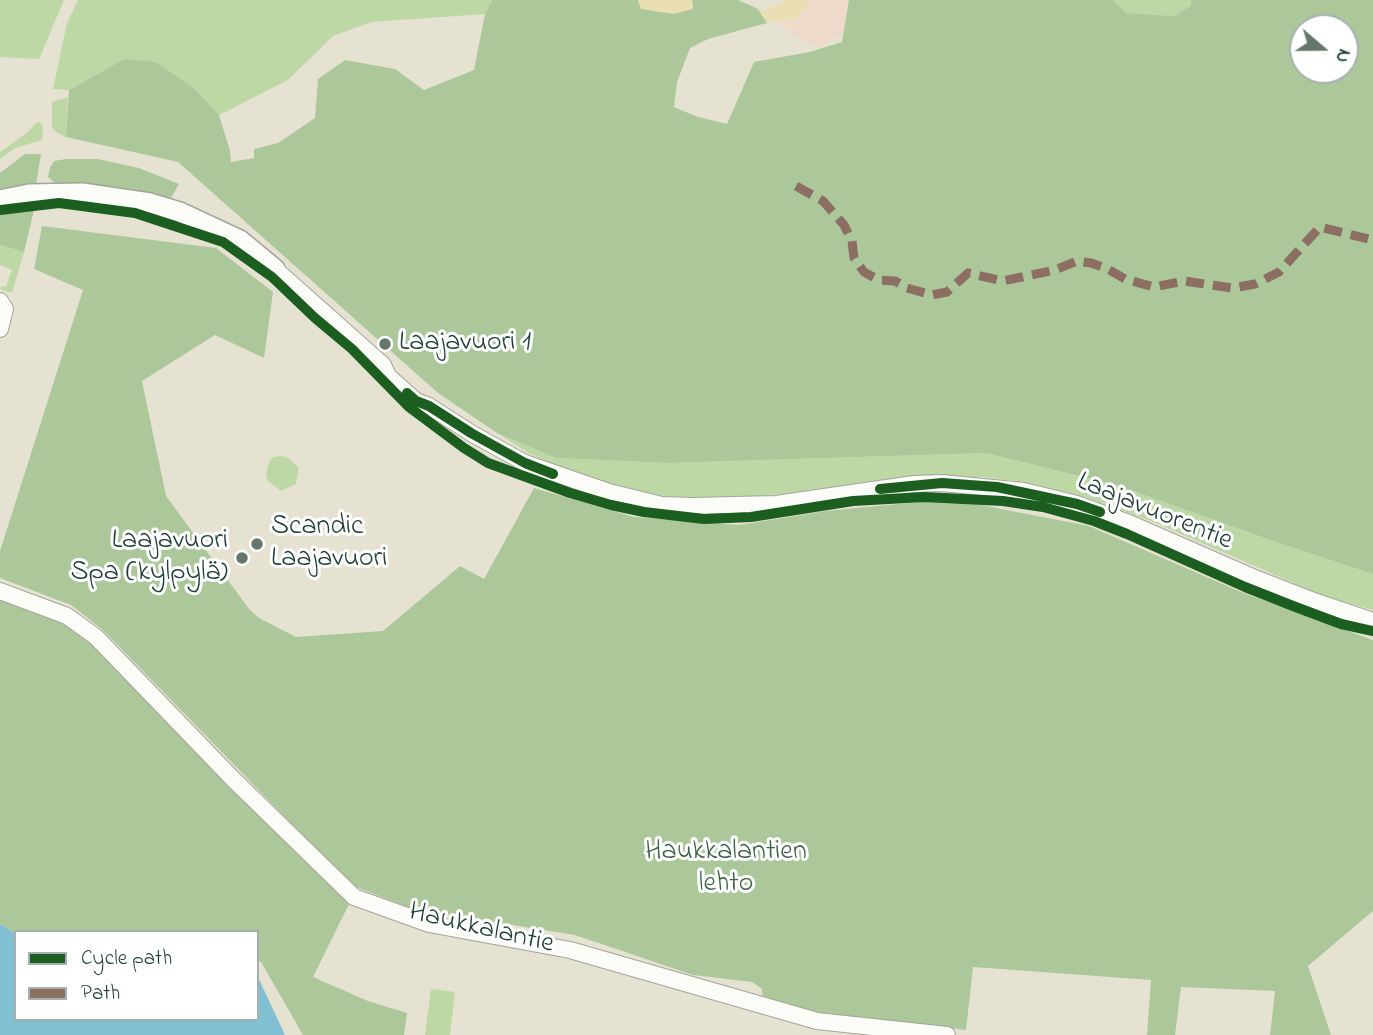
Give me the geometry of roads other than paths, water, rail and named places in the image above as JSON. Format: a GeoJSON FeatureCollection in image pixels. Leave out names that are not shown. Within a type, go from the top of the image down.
{"type":"FeatureCollection","features":[{"type":"Feature","properties":{"kind":"main road","name":"Laajavuorentie"},"geometry":{"type":"LineString","coordinates":[[0,200],[29,194],[82,193],[150,203],[180,212],[240,240],[275,269]]}},
{"type":"Feature","properties":{"kind":"street","name":"Laajavuorentie"},"geometry":{"type":"LineString","coordinates":[[275,269],[383,365],[395,368],[414,384],[423,393],[429,406],[525,463],[609,492],[662,505],[706,506],[776,504],[914,484],[942,483],[1024,491],[1077,503],[1268,583],[1373,621]]}},
{"type":"Feature","properties":{"kind":"street"},"geometry":{"type":"LineString","coordinates":[[0,301],[5,309],[0,329]]}},
{"type":"Feature","properties":{"kind":"street","name":"Haukkalantie"},"geometry":{"type":"LineString","coordinates":[[0,592],[67,615],[96,636],[233,779],[354,897],[429,924],[570,950],[817,1021],[947,1035]]}},
{"type":"Feature","properties":{"kind":"water"},"geometry":{"type":"Polygon","coordinates":[[[0,924],[14,933],[14,1021],[259,1021],[259,979],[285,1035],[0,1035],[0,924]]]}},
{"type":"Feature","properties":{"kind":"place","name":"Laajavuori 1"},"geometry":{"type":"Point","coordinates":[385,344]}},
{"type":"Feature","properties":{"kind":"place","name":"Scandic Laajavuori"},"geometry":{"type":"Point","coordinates":[257,544]}},
{"type":"Feature","properties":{"kind":"place","name":"Laajavuori Spa (kylpylä)"},"geometry":{"type":"Point","coordinates":[242,558]}},
{"type":"Feature","properties":{"kind":"park label","name":"Haukkalantien lehto"},"geometry":{"type":"Point","coordinates":[726,869]}}]}
